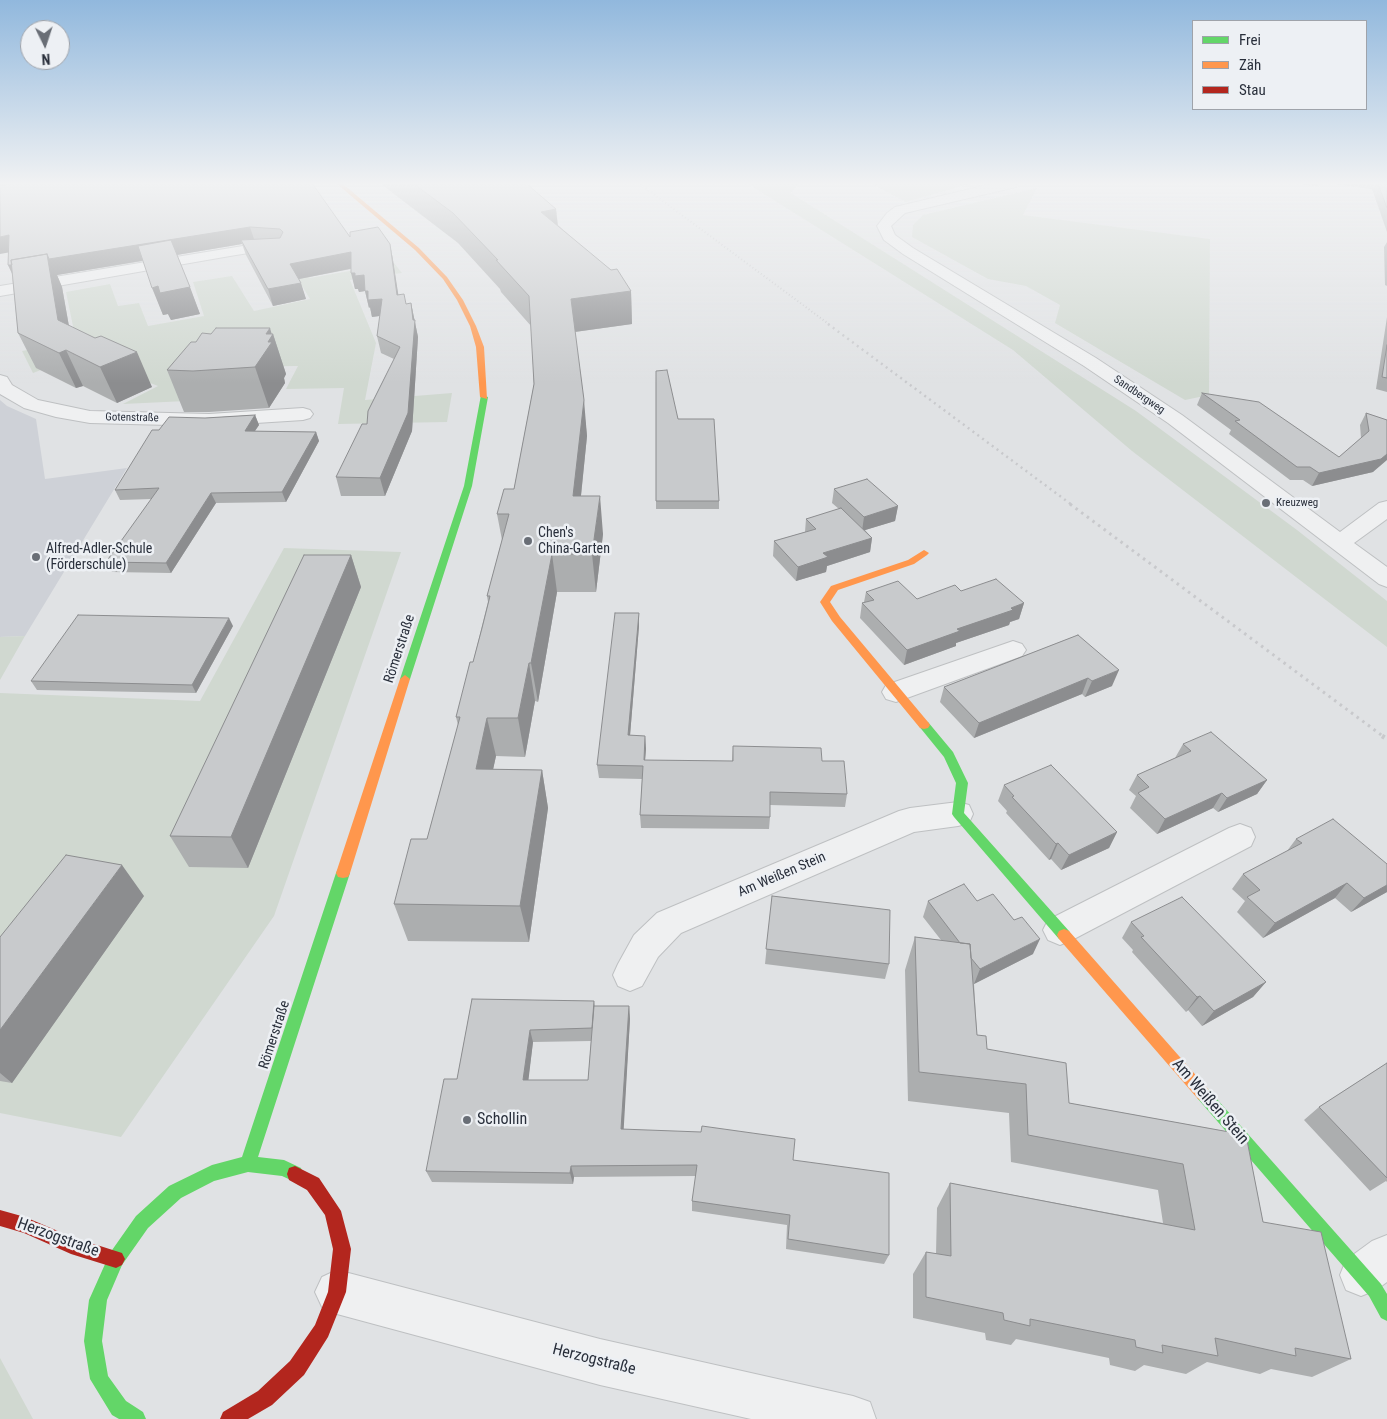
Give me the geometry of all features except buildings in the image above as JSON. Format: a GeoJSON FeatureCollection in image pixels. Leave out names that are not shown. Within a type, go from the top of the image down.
{"type":"FeatureCollection","features":[{"type":"Feature","properties":{"kind":"main road","name":"Römerstraße"},"geometry":{"type":"LineString","coordinates":[[248,1164],[468,486],[482,412],[484,392],[480,347],[473,326],[460,300],[445,278],[419,250]]}},
{"type":"Feature","properties":{"kind":"main road"},"geometry":{"type":"LineString","coordinates":[[924,553],[910,562],[834,588],[825,602],[836,619],[949,755],[962,782],[958,814]]}},
{"type":"Feature","properties":{"kind":"main road","name":"Am Weißen Stein"},"geometry":{"type":"LineString","coordinates":[[958,814],[1060,930],[1374,1265],[1375,1290],[1387,1312]]}},
{"type":"Feature","properties":{"kind":"main road"},"geometry":{"type":"LineString","coordinates":[[136,1419],[119,1408],[99,1379],[92,1341],[98,1300],[116,1259],[142,1222],[175,1192],[212,1173],[248,1164],[284,1168],[313,1184],[333,1211],[342,1249],[337,1292],[322,1331],[297,1368],[264,1398],[230,1419]]}},
{"type":"Feature","properties":{"kind":"main road","name":"Herzogstraße"},"geometry":{"type":"LineString","coordinates":[[0,1218],[25,1225],[71,1245],[116,1259]]}},
{"type":"Feature","properties":{"kind":"street"},"geometry":{"type":"LineString","coordinates":[[0,291],[234,250]]}},
{"type":"Feature","properties":{"kind":"street","name":"Sandbergweg"},"geometry":{"type":"LineString","coordinates":[[907,250],[1090,362],[1175,419],[1387,579]]}},
{"type":"Feature","properties":{"kind":"street","name":"Gotenstraße"},"geometry":{"type":"LineString","coordinates":[[0,381],[5,389],[31,404],[56,412],[90,417],[210,420],[303,414]]}},
{"type":"Feature","properties":{"kind":"street"},"geometry":{"type":"LineString","coordinates":[[1340,543],[1387,508]]}},
{"type":"Feature","properties":{"kind":"street"},"geometry":{"type":"LineString","coordinates":[[896,692],[1013,650]]}},
{"type":"Feature","properties":{"kind":"street","name":"Am Weißen Stein"},"geometry":{"type":"LineString","coordinates":[[630,975],[646,946],[669,923],[910,820],[958,814]]}},
{"type":"Feature","properties":{"kind":"street"},"geometry":{"type":"LineString","coordinates":[[1060,930],[1240,837]]}},
{"type":"Feature","properties":{"kind":"street","name":"Herzogstraße"},"geometry":{"type":"LineString","coordinates":[[337,1292],[600,1362],[853,1419]]}},
{"type":"Feature","properties":{"kind":"shaded area"},"geometry":{"type":"Polygon","coordinates":[[[854,250],[882,250],[1136,411],[1297,530],[1387,601],[1387,647],[1132,451],[1013,350],[854,250]]]}},
{"type":"Feature","properties":{"kind":"shaded area"},"geometry":{"type":"Polygon","coordinates":[[[936,250],[1210,250],[1209,395],[1185,400],[1055,323],[1060,305],[1026,286],[988,279],[936,250]]]}},
{"type":"Feature","properties":{"kind":"shaded area"},"geometry":{"type":"Polygon","coordinates":[[[394,263],[402,273],[350,280],[376,343],[365,400],[452,393],[447,422],[338,424],[344,388],[286,389],[298,366],[213,367],[186,401],[123,404],[158,386],[80,355],[33,373],[22,351],[76,341],[66,292],[110,284],[118,306],[139,303],[148,326],[204,316],[193,282],[232,276],[254,311],[310,299],[291,268],[304,264],[310,278],[394,263]]]}},
{"type":"Feature","properties":{"kind":"shaded area","name":"Alfred-Adler-Schule (Förderschule)"},"geometry":{"type":"Polygon","coordinates":[[[0,400],[7,406],[36,419],[45,479],[127,468],[25,636],[0,637],[0,400]]]}},
{"type":"Feature","properties":{"kind":"shaded area"},"geometry":{"type":"Polygon","coordinates":[[[284,548],[401,552],[274,916],[121,1137],[0,1113],[0,693],[200,701],[284,548]]]}},
{"type":"Feature","properties":{"kind":"shaded area"},"geometry":{"type":"Polygon","coordinates":[[[25,636],[0,680],[0,637],[25,636]]]}},
{"type":"Feature","properties":{"kind":"shaded area"},"geometry":{"type":"Polygon","coordinates":[[[0,1358],[33,1419],[0,1419],[0,1358]]]}},
{"type":"Feature","properties":{"kind":"railway"},"geometry":{"type":"LineString","coordinates":[[729,250],[830,325]]}},
{"type":"Feature","properties":{"kind":"railway"},"geometry":{"type":"LineString","coordinates":[[828,324],[1072,505]]}},
{"type":"Feature","properties":{"kind":"railway"},"geometry":{"type":"LineString","coordinates":[[1070,504],[1384,737]]}},
{"type":"Feature","properties":{"kind":"railway"},"geometry":{"type":"LineString","coordinates":[[1382,736],[1387,739]]}},
{"type":"Feature","properties":{"kind":"traffic: fast"},"geometry":{"type":"LineString","coordinates":[[405,679],[468,486],[484,397]]}},
{"type":"Feature","properties":{"kind":"traffic: fast"},"geometry":{"type":"LineString","coordinates":[[924,725],[949,755],[962,783],[958,814],[1064,935]]}},
{"type":"Feature","properties":{"kind":"traffic: fast"},"geometry":{"type":"LineString","coordinates":[[248,1164],[343,873]]}},
{"type":"Feature","properties":{"kind":"traffic: fast"},"geometry":{"type":"LineString","coordinates":[[1203,1094],[1375,1290],[1387,1312]]}},
{"type":"Feature","properties":{"kind":"traffic: fast"},"geometry":{"type":"LineString","coordinates":[[136,1419],[119,1408],[99,1379],[93,1341],[98,1300],[116,1259],[142,1222],[175,1192],[212,1173],[248,1164],[284,1168],[295,1174]]}},
{"type":"Feature","properties":{"kind":"traffic: slow"},"geometry":{"type":"LineString","coordinates":[[418,250],[445,278],[460,300],[473,326],[480,347],[484,397]]}},
{"type":"Feature","properties":{"kind":"traffic: slow"},"geometry":{"type":"LineString","coordinates":[[924,553],[911,562],[834,588],[825,602],[836,619],[924,725]]}},
{"type":"Feature","properties":{"kind":"traffic: slow"},"geometry":{"type":"LineString","coordinates":[[343,873],[405,679]]}},
{"type":"Feature","properties":{"kind":"traffic: slow"},"geometry":{"type":"LineString","coordinates":[[1064,935],[1203,1094]]}},
{"type":"Feature","properties":{"kind":"traffic: jam"},"geometry":{"type":"LineString","coordinates":[[230,1419],[265,1398],[297,1368],[322,1331],[337,1292],[342,1249],[333,1211],[313,1184],[295,1174]]}},
{"type":"Feature","properties":{"kind":"traffic: jam"},"geometry":{"type":"LineString","coordinates":[[0,1218],[25,1225],[71,1245],[116,1259]]}},
{"type":"Feature","properties":{"kind":"place","name":"Kreuzweg"},"geometry":{"type":"Point","coordinates":[1266,503]}},
{"type":"Feature","properties":{"kind":"place","name":"Chen's China-Garten"},"geometry":{"type":"Point","coordinates":[528,541]}},
{"type":"Feature","properties":{"kind":"place","name":"Alfred-Adler-Schule (Förderschule)"},"geometry":{"type":"Point","coordinates":[36,557]}},
{"type":"Feature","properties":{"kind":"place","name":"Schollin"},"geometry":{"type":"Point","coordinates":[467,1120]}}]}
